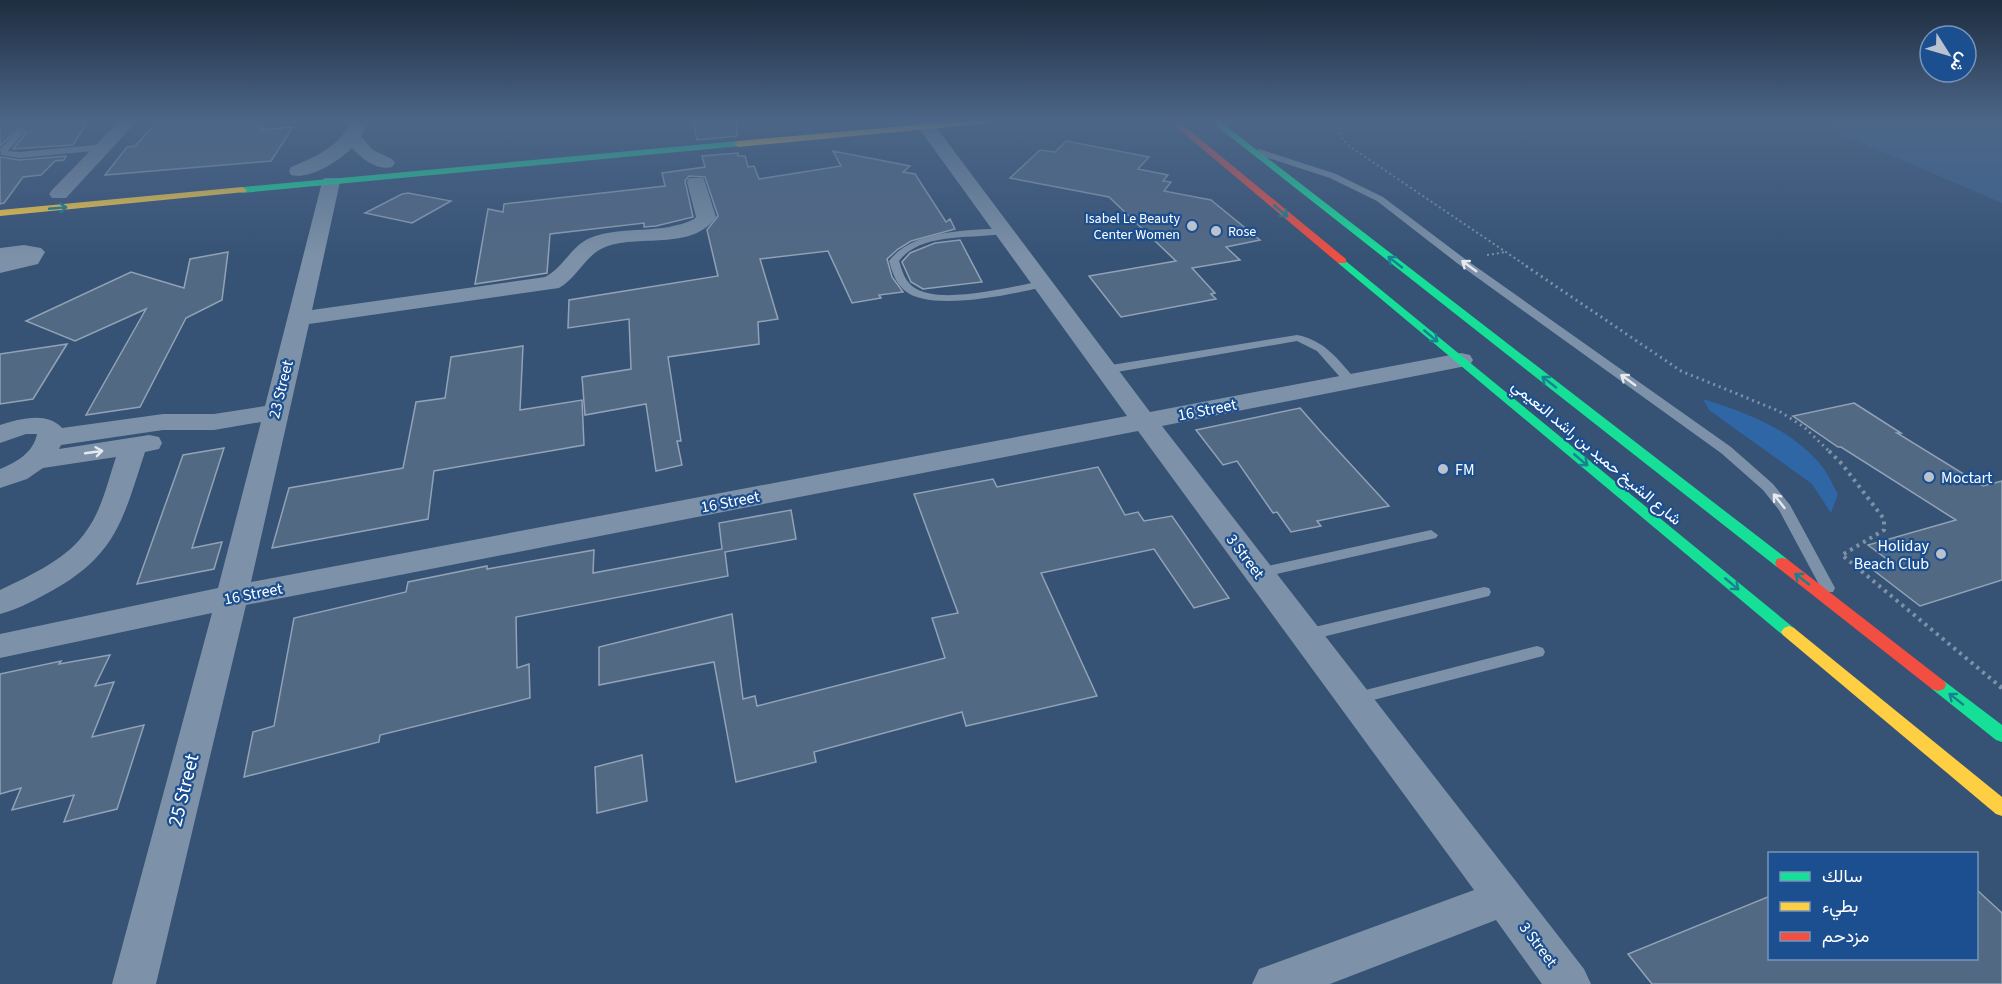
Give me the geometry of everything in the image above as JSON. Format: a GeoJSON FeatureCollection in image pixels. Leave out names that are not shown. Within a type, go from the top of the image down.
{"type":"FeatureCollection","features":[{"type":"Feature","properties":{"kind":"main road"},"geometry":{"type":"LineString","coordinates":[[0,199],[354,166]]}},
{"type":"Feature","properties":{"kind":"main road"},"geometry":{"type":"LineString","coordinates":[[462,170],[476,166]]}},
{"type":"Feature","properties":{"kind":"main road"},"geometry":{"type":"LineString","coordinates":[[0,213],[506,166]]}},
{"type":"Feature","properties":{"kind":"main road","name":"شارع الشيخ حميد بن راشد النعيمي"},"geometry":{"type":"LineString","coordinates":[[1227,166],[2002,808]]}},
{"type":"Feature","properties":{"kind":"main road","name":"شارع الشيخ حميد بن راشد النعيمي"},"geometry":{"type":"LineString","coordinates":[[1272,166],[2002,735]]}},
{"type":"Feature","properties":{"kind":"main road"},"geometry":{"type":"LineString","coordinates":[[193,195],[184,190],[202,180]]}},
{"type":"Feature","properties":{"kind":"street"},"geometry":{"type":"LineString","coordinates":[[59,194],[86,166]]}},
{"type":"Feature","properties":{"kind":"street"},"geometry":{"type":"LineString","coordinates":[[298,171],[309,166]]}},
{"type":"Feature","properties":{"kind":"street","name":"3 Street"},"geometry":{"type":"LineString","coordinates":[[955,166],[1105,370],[1569,984]]}},
{"type":"Feature","properties":{"kind":"street","name":"23 Street"},"geometry":{"type":"LineString","coordinates":[[231,597],[331,182]]}},
{"type":"Feature","properties":{"kind":"street"},"geometry":{"type":"LineString","coordinates":[[297,319],[551,283],[567,274],[580,252],[593,244],[682,231],[700,225],[706,217],[696,182]]}},
{"type":"Feature","properties":{"kind":"street"},"geometry":{"type":"LineString","coordinates":[[0,254],[34,252],[30,259],[0,267]]}},
{"type":"Feature","properties":{"kind":"street","name":"16 Street"},"geometry":{"type":"LineString","coordinates":[[0,646],[231,597],[1461,360]]}},
{"type":"Feature","properties":{"kind":"street"},"geometry":{"type":"LineString","coordinates":[[51,438],[163,422],[214,422],[275,412]]}},
{"type":"Feature","properties":{"kind":"street"},"geometry":{"type":"LineString","coordinates":[[36,460],[134,447],[214,422]]}},
{"type":"Feature","properties":{"kind":"street"},"geometry":{"type":"LineString","coordinates":[[0,435],[22,427],[46,427],[51,431],[51,438],[36,460],[14,474],[0,479]]}},
{"type":"Feature","properties":{"kind":"street"},"geometry":{"type":"LineString","coordinates":[[0,603],[51,577],[77,559],[100,535],[134,447]]}},
{"type":"Feature","properties":{"kind":"street","name":"25 Street"},"geometry":{"type":"LineString","coordinates":[[134,984],[231,597]]}},
{"type":"Feature","properties":{"kind":"street"},"geometry":{"type":"LineString","coordinates":[[1274,984],[1505,898]]}},
{"type":"Feature","properties":{"kind":"lane"},"geometry":{"type":"LineString","coordinates":[[1302,166],[1333,176],[1380,199],[1461,261],[1726,450],[1762,481],[1785,508],[1838,608]]}},
{"type":"Feature","properties":{"kind":"lane"},"geometry":{"type":"LineString","coordinates":[[1003,231],[919,243],[901,250],[894,261],[895,267],[910,290],[931,298],[958,298],[1043,284]]}},
{"type":"Feature","properties":{"kind":"lane"},"geometry":{"type":"LineString","coordinates":[[1105,370],[1297,338],[1310,340],[1319,346],[1350,382]]}},
{"type":"Feature","properties":{"kind":"lane"},"geometry":{"type":"LineString","coordinates":[[1259,573],[1431,535]]}},
{"type":"Feature","properties":{"kind":"lane"},"geometry":{"type":"LineString","coordinates":[[1306,635],[1484,592]]}},
{"type":"Feature","properties":{"kind":"lane"},"geometry":{"type":"LineString","coordinates":[[1354,699],[1537,652]]}},
{"type":"Feature","properties":{"kind":"shaded area"},"geometry":{"type":"Polygon","coordinates":[[[1915,166],[2002,166],[2002,203],[1915,166]]]}},
{"type":"Feature","properties":{"kind":"shaded area"},"geometry":{"type":"Polygon","coordinates":[[[1703,399],[1767,424],[1796,441],[1809,452],[1823,468],[1838,494],[1831,513],[1812,484],[1709,410],[1703,399]]]}},
{"type":"Feature","properties":{"kind":"building"},"geometry":{"type":"Polygon","coordinates":[[[0,166],[50,166],[41,175],[23,177],[4,203],[0,204],[0,166]]]}},
{"type":"Feature","properties":{"kind":"building"},"geometry":{"type":"Polygon","coordinates":[[[112,166],[213,166],[105,175],[112,166]]]}},
{"type":"Feature","properties":{"kind":"building"},"geometry":{"type":"Polygon","coordinates":[[[705,166],[754,166],[759,179],[841,166],[910,166],[903,172],[915,174],[946,222],[950,219],[955,229],[911,241],[887,259],[892,277],[903,292],[879,295],[881,298],[852,303],[828,251],[760,259],[778,319],[758,322],[759,344],[668,357],[681,441],[677,441],[682,465],[656,471],[646,404],[585,415],[582,377],[631,369],[629,319],[568,328],[569,300],[718,276],[707,230],[718,216],[705,177],[689,176],[685,181],[693,217],[656,226],[644,227],[644,223],[550,234],[547,273],[475,284],[488,209],[503,212],[504,204],[665,186],[662,173],[705,166]]]}},
{"type":"Feature","properties":{"kind":"building"},"geometry":{"type":"Polygon","coordinates":[[[1023,166],[1141,166],[1138,169],[1168,175],[1163,181],[1171,182],[1164,191],[1211,200],[1260,240],[1226,247],[1240,260],[1192,268],[1215,293],[1211,294],[1216,299],[1121,317],[1089,276],[1176,261],[1109,197],[1010,178],[1023,166]]]}},
{"type":"Feature","properties":{"kind":"building"},"geometry":{"type":"Polygon","coordinates":[[[408,193],[451,201],[412,223],[365,213],[402,194],[408,193]]]}},
{"type":"Feature","properties":{"kind":"building"},"geometry":{"type":"Polygon","coordinates":[[[960,240],[982,282],[923,289],[911,282],[902,262],[910,253],[935,243],[960,240]]]}},
{"type":"Feature","properties":{"kind":"building"},"geometry":{"type":"Polygon","coordinates":[[[228,252],[222,300],[186,318],[140,407],[86,415],[146,309],[75,341],[26,321],[131,272],[184,288],[190,259],[228,252]]]}},
{"type":"Feature","properties":{"kind":"building"},"geometry":{"type":"Polygon","coordinates":[[[67,344],[33,399],[0,404],[0,354],[67,344]]]}},
{"type":"Feature","properties":{"kind":"building"},"geometry":{"type":"Polygon","coordinates":[[[523,346],[520,410],[582,400],[584,445],[434,471],[428,519],[272,548],[289,488],[403,468],[416,402],[445,398],[451,357],[523,346]]]}},
{"type":"Feature","properties":{"kind":"building"},"geometry":{"type":"Polygon","coordinates":[[[1854,403],[1901,433],[1897,433],[1983,486],[2002,481],[2002,580],[1920,606],[1872,569],[1892,563],[1868,545],[1956,520],[1838,447],[1793,416],[1854,403]]]}},
{"type":"Feature","properties":{"kind":"building"},"geometry":{"type":"Polygon","coordinates":[[[1300,408],[1389,506],[1317,521],[1321,526],[1291,532],[1277,512],[1273,513],[1237,461],[1223,465],[1196,430],[1300,408]]]}},
{"type":"Feature","properties":{"kind":"building"},"geometry":{"type":"Polygon","coordinates":[[[224,448],[192,548],[222,542],[214,569],[137,584],[183,455],[224,448]]]}},
{"type":"Feature","properties":{"kind":"building"},"geometry":{"type":"Polygon","coordinates":[[[1098,467],[1125,515],[1138,512],[1144,521],[1172,516],[1229,598],[1194,608],[1154,549],[1041,573],[1097,696],[966,726],[962,712],[814,752],[816,762],[736,782],[714,662],[599,685],[599,647],[732,614],[743,699],[755,696],[757,706],[945,658],[932,618],[958,613],[914,494],[993,479],[997,487],[1098,467]]]}},
{"type":"Feature","properties":{"kind":"building"},"geometry":{"type":"Polygon","coordinates":[[[791,510],[796,539],[725,552],[728,576],[516,617],[517,668],[529,664],[530,698],[380,735],[379,742],[244,777],[253,732],[274,726],[294,618],[406,592],[408,582],[487,566],[487,569],[594,550],[593,573],[722,549],[719,523],[791,510]]]}},
{"type":"Feature","properties":{"kind":"building"},"geometry":{"type":"Polygon","coordinates":[[[110,655],[95,686],[114,682],[92,737],[144,725],[117,809],[64,822],[74,795],[12,810],[21,788],[0,794],[0,674],[61,661],[59,664],[110,655]]]}},
{"type":"Feature","properties":{"kind":"building"},"geometry":{"type":"Polygon","coordinates":[[[642,755],[647,801],[597,813],[595,767],[642,755]]]}},
{"type":"Feature","properties":{"kind":"building"},"geometry":{"type":"Polygon","coordinates":[[[1978,891],[2002,913],[2002,984],[1652,984],[1628,954],[1768,897],[1768,960],[1978,960],[1978,891]]]}},
{"type":"Feature","properties":{"kind":"traffic: fast"},"geometry":{"type":"LineString","coordinates":[[242,190],[502,166]]}},
{"type":"Feature","properties":{"kind":"traffic: fast"},"geometry":{"type":"LineString","coordinates":[[1272,166],[1782,563]]}},
{"type":"Feature","properties":{"kind":"traffic: fast"},"geometry":{"type":"LineString","coordinates":[[1342,261],[1789,632]]}},
{"type":"Feature","properties":{"kind":"traffic: fast"},"geometry":{"type":"LineString","coordinates":[[1938,685],[2002,735]]}},
{"type":"Feature","properties":{"kind":"traffic: slow"},"geometry":{"type":"LineString","coordinates":[[0,213],[242,190]]}},
{"type":"Feature","properties":{"kind":"traffic: slow"},"geometry":{"type":"LineString","coordinates":[[1789,632],[2002,808]]}},
{"type":"Feature","properties":{"kind":"traffic: jam"},"geometry":{"type":"LineString","coordinates":[[1227,166],[1342,261]]}},
{"type":"Feature","properties":{"kind":"traffic: jam"},"geometry":{"type":"LineString","coordinates":[[1782,563],[1938,685]]}},
{"type":"Feature","properties":{"kind":"place","name":"Isabel Le Beauty Center Women"},"geometry":{"type":"Point","coordinates":[1192,226]}},
{"type":"Feature","properties":{"kind":"place","name":"Rose"},"geometry":{"type":"Point","coordinates":[1216,231]}},
{"type":"Feature","properties":{"kind":"place","name":"FM"},"geometry":{"type":"Point","coordinates":[1443,469]}},
{"type":"Feature","properties":{"kind":"place","name":"Moctart"},"geometry":{"type":"Point","coordinates":[1929,477]}},
{"type":"Feature","properties":{"kind":"place","name":"Holiday Beach Club"},"geometry":{"type":"Point","coordinates":[1941,554]}}]}
